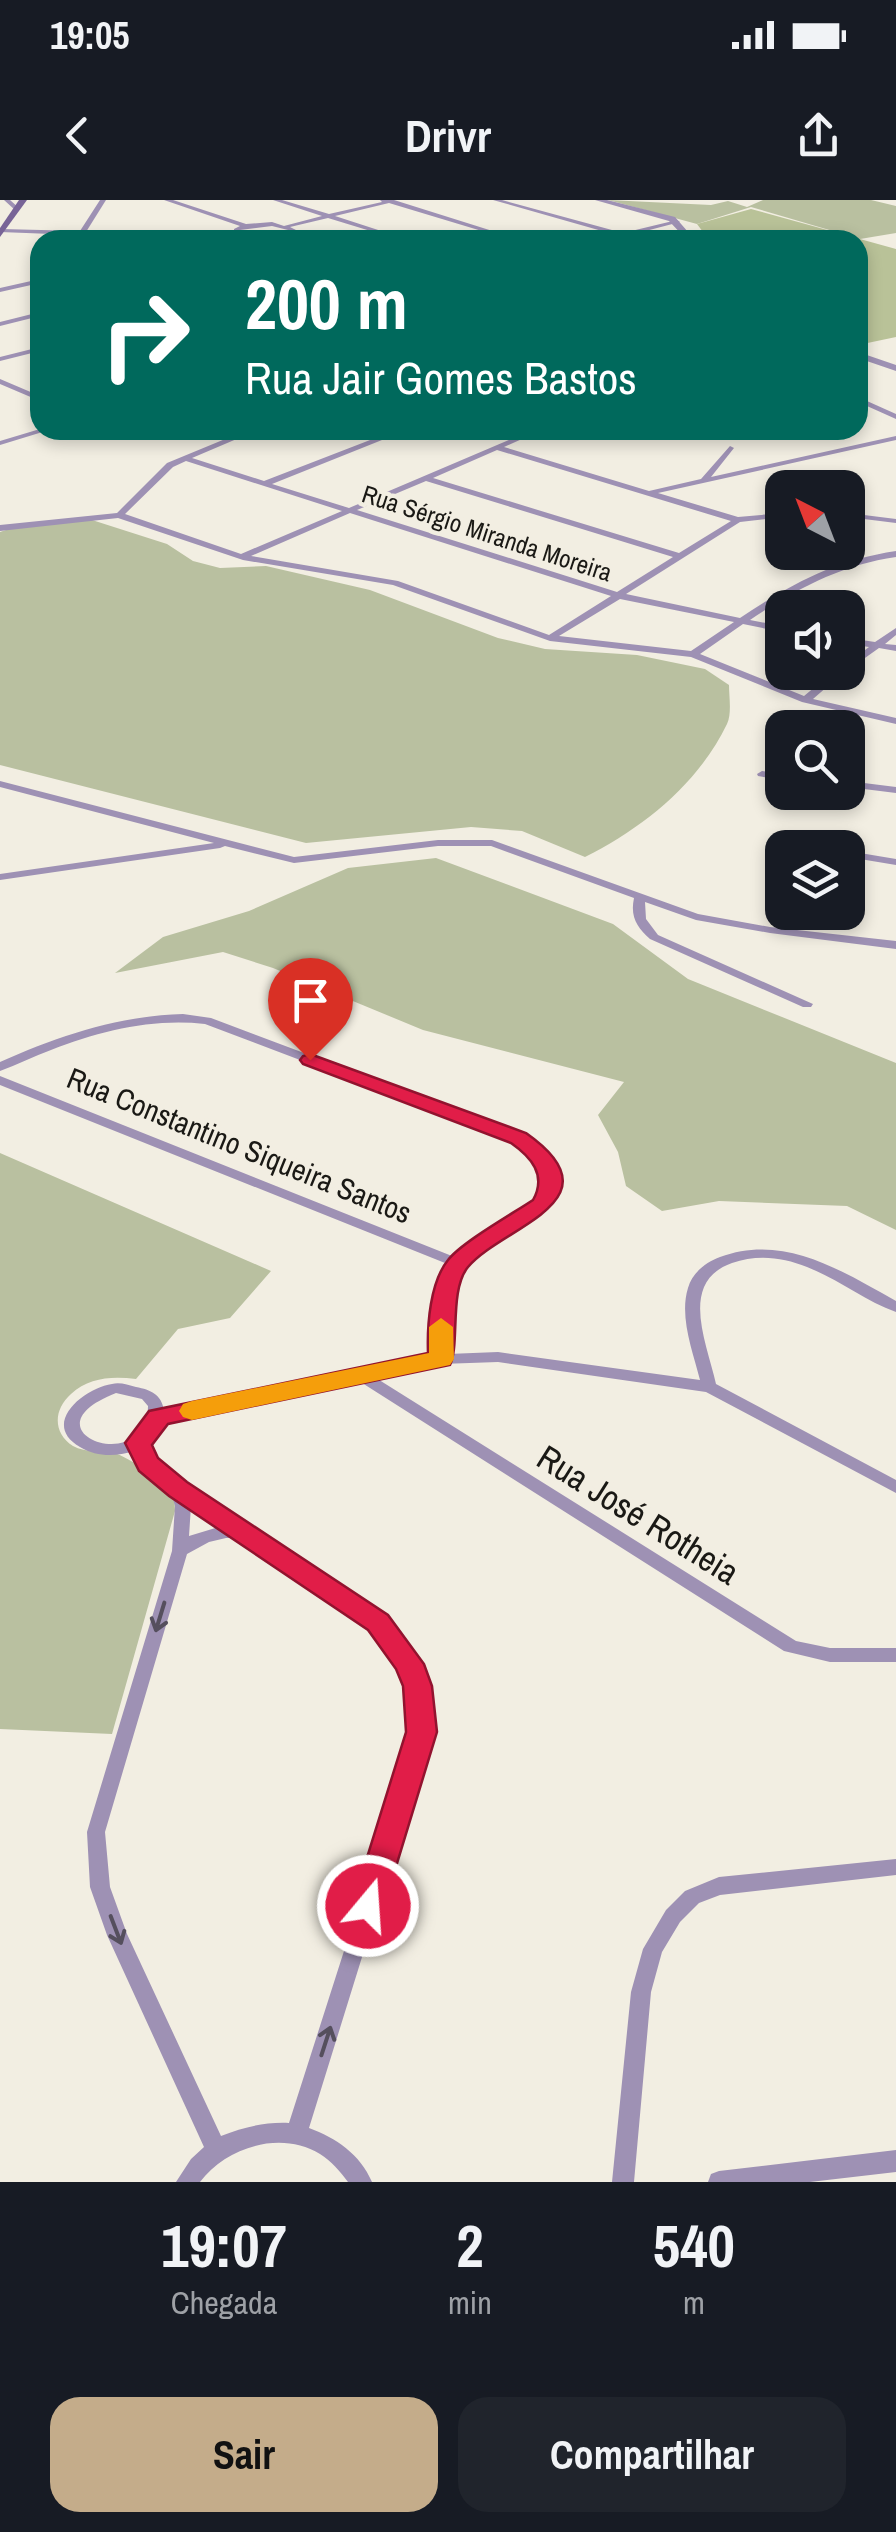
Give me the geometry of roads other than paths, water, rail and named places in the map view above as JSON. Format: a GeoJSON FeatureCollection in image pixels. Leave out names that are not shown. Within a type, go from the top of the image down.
{"type":"FeatureCollection","features":[{"type":"Feature","properties":{"kind":"main road"},"geometry":{"type":"LineString","coordinates":[[1,232],[24,200]]}},
{"type":"Feature","properties":{"kind":"street"},"geometry":{"type":"LineString","coordinates":[[7,200],[17,209]]}},
{"type":"Feature","properties":{"kind":"street"},"geometry":{"type":"LineString","coordinates":[[84,230],[103,200]]}},
{"type":"Feature","properties":{"kind":"street"},"geometry":{"type":"LineString","coordinates":[[167,200],[246,226]]}},
{"type":"Feature","properties":{"kind":"street"},"geometry":{"type":"LineString","coordinates":[[276,200],[374,230]]}},
{"type":"Feature","properties":{"kind":"street"},"geometry":{"type":"LineString","coordinates":[[496,200],[601,230]]}},
{"type":"Feature","properties":{"kind":"street"},"geometry":{"type":"LineString","coordinates":[[599,200],[678,222],[684,230]]}},
{"type":"Feature","properties":{"kind":"street"},"geometry":{"type":"LineString","coordinates":[[236,230],[246,226],[287,226],[390,201],[485,230]]}},
{"type":"Feature","properties":{"kind":"street"},"geometry":{"type":"LineString","coordinates":[[646,230],[678,222]]}},
{"type":"Feature","properties":{"kind":"street"},"geometry":{"type":"LineString","coordinates":[[287,226],[292,230]]}},
{"type":"Feature","properties":{"kind":"street"},"geometry":{"type":"LineString","coordinates":[[1,232],[30,234]]}},
{"type":"Feature","properties":{"kind":"street"},"geometry":{"type":"LineString","coordinates":[[0,290],[30,283]]}},
{"type":"Feature","properties":{"kind":"street"},"geometry":{"type":"LineString","coordinates":[[0,324],[30,316]]}},
{"type":"Feature","properties":{"kind":"street"},"geometry":{"type":"LineString","coordinates":[[0,359],[30,352]]}},
{"type":"Feature","properties":{"kind":"street"},"geometry":{"type":"LineString","coordinates":[[868,358],[896,368]]}},
{"type":"Feature","properties":{"kind":"street"},"geometry":{"type":"LineString","coordinates":[[0,381],[30,394]]}},
{"type":"Feature","properties":{"kind":"street"},"geometry":{"type":"LineString","coordinates":[[26,392],[30,391]]}},
{"type":"Feature","properties":{"kind":"street"},"geometry":{"type":"LineString","coordinates":[[868,403],[896,417]]}},
{"type":"Feature","properties":{"kind":"street"},"geometry":{"type":"LineString","coordinates":[[0,443],[30,434]]}},
{"type":"Feature","properties":{"kind":"street"},"geometry":{"type":"LineString","coordinates":[[650,493],[896,438]]}},
{"type":"Feature","properties":{"kind":"street"},"geometry":{"type":"LineString","coordinates":[[119,515],[170,465],[229,440]]}},
{"type":"Feature","properties":{"kind":"street"},"geometry":{"type":"LineString","coordinates":[[264,484],[377,440]]}},
{"type":"Feature","properties":{"kind":"street"},"geometry":{"type":"LineString","coordinates":[[242,556],[516,440]]}},
{"type":"Feature","properties":{"kind":"street"},"geometry":{"type":"LineString","coordinates":[[498,448],[738,520],[765,518]]}},
{"type":"Feature","properties":{"kind":"street"},"geometry":{"type":"LineString","coordinates":[[704,480],[730,448]]}},
{"type":"Feature","properties":{"kind":"street","name":"Rua Sérgio Miranda Moreira"},"geometry":{"type":"LineString","coordinates":[[183,458],[620,596],[765,626]]}},
{"type":"Feature","properties":{"kind":"street"},"geometry":{"type":"LineString","coordinates":[[429,479],[682,557]]}},
{"type":"Feature","properties":{"kind":"street"},"geometry":{"type":"LineString","coordinates":[[0,528],[119,515],[242,556],[396,583],[550,638],[694,654],[805,700],[896,721]]}},
{"type":"Feature","properties":{"kind":"street"},"geometry":{"type":"LineString","coordinates":[[865,517],[896,521]]}},
{"type":"Feature","properties":{"kind":"street"},"geometry":{"type":"LineString","coordinates":[[550,638],[738,520]]}},
{"type":"Feature","properties":{"kind":"street"},"geometry":{"type":"LineString","coordinates":[[694,654],[838,564],[896,554]]}},
{"type":"Feature","properties":{"kind":"street"},"geometry":{"type":"LineString","coordinates":[[865,653],[896,631]]}},
{"type":"Feature","properties":{"kind":"street"},"geometry":{"type":"LineString","coordinates":[[865,644],[896,648]]}},
{"type":"Feature","properties":{"kind":"street"},"geometry":{"type":"LineString","coordinates":[[805,700],[818,690]]}},
{"type":"Feature","properties":{"kind":"street"},"geometry":{"type":"LineString","coordinates":[[0,784],[294,860],[438,842],[480,842],[515,849],[696,916],[896,945]]}},
{"type":"Feature","properties":{"kind":"street"},"geometry":{"type":"LineString","coordinates":[[865,786],[896,790]]}},
{"type":"Feature","properties":{"kind":"street"},"geometry":{"type":"LineString","coordinates":[[0,877],[226,844]]}},
{"type":"Feature","properties":{"kind":"street"},"geometry":{"type":"LineString","coordinates":[[865,857],[896,862]]}},
{"type":"Feature","properties":{"kind":"street"},"geometry":{"type":"LineString","coordinates":[[640,898],[640,923],[654,936],[807,1004]]}},
{"type":"Feature","properties":{"kind":"street","name":"Rua Constantino Siqueira Santos"},"geometry":{"type":"LineString","coordinates":[[0,1067],[106,1030],[180,1016],[207,1021],[518,1138],[543,1161],[550,1174],[551,1188],[541,1204],[457,1263],[0,1080]]}},
{"type":"Feature","properties":{"kind":"street"},"geometry":{"type":"LineString","coordinates":[[709,1387],[694,1312],[695,1286],[703,1274],[734,1255],[762,1252],[802,1259],[896,1307]]}},
{"type":"Feature","properties":{"kind":"street"},"geometry":{"type":"LineString","coordinates":[[441,1359],[440,1334],[448,1284],[457,1263]]}},
{"type":"Feature","properties":{"kind":"street"},"geometry":{"type":"LineString","coordinates":[[158,1417],[441,1359],[498,1356],[709,1387],[896,1487]]}},
{"type":"Feature","properties":{"kind":"street","name":"Rua José Rotheia"},"geometry":{"type":"LineString","coordinates":[[364,1377],[790,1646],[815,1655],[838,1657],[896,1655]]}},
{"type":"Feature","properties":{"kind":"street"},"geometry":{"type":"LineString","coordinates":[[116,1388],[147,1395],[156,1405],[158,1417],[152,1431],[138,1443],[103,1450],[87,1445],[76,1436],[74,1412],[84,1400],[116,1388]]}},
{"type":"Feature","properties":{"kind":"street"},"geometry":{"type":"LineString","coordinates":[[138,1443],[148,1464],[178,1489],[378,1622],[409,1664],[421,1710],[416,1754],[296,2134]]}},
{"type":"Feature","properties":{"kind":"street"},"geometry":{"type":"LineString","coordinates":[[178,1489],[183,1506],[180,1552],[96,1832],[97,1850],[100,1887],[116,1935],[217,2151]]}},
{"type":"Feature","properties":{"kind":"street"},"geometry":{"type":"LineString","coordinates":[[180,1552],[198,1537],[216,1531],[245,1532]]}},
{"type":"Feature","properties":{"kind":"street"},"geometry":{"type":"LineString","coordinates":[[623,2182],[641,1992],[653,1949],[673,1916],[692,1898],[719,1886],[896,1867]]}},
{"type":"Feature","properties":{"kind":"street"},"geometry":{"type":"LineString","coordinates":[[187,2182],[217,2151],[256,2135],[296,2134],[334,2152],[361,2182]]}},
{"type":"Feature","properties":{"kind":"street"},"geometry":{"type":"LineString","coordinates":[[719,2182],[896,2161]]}}]}
